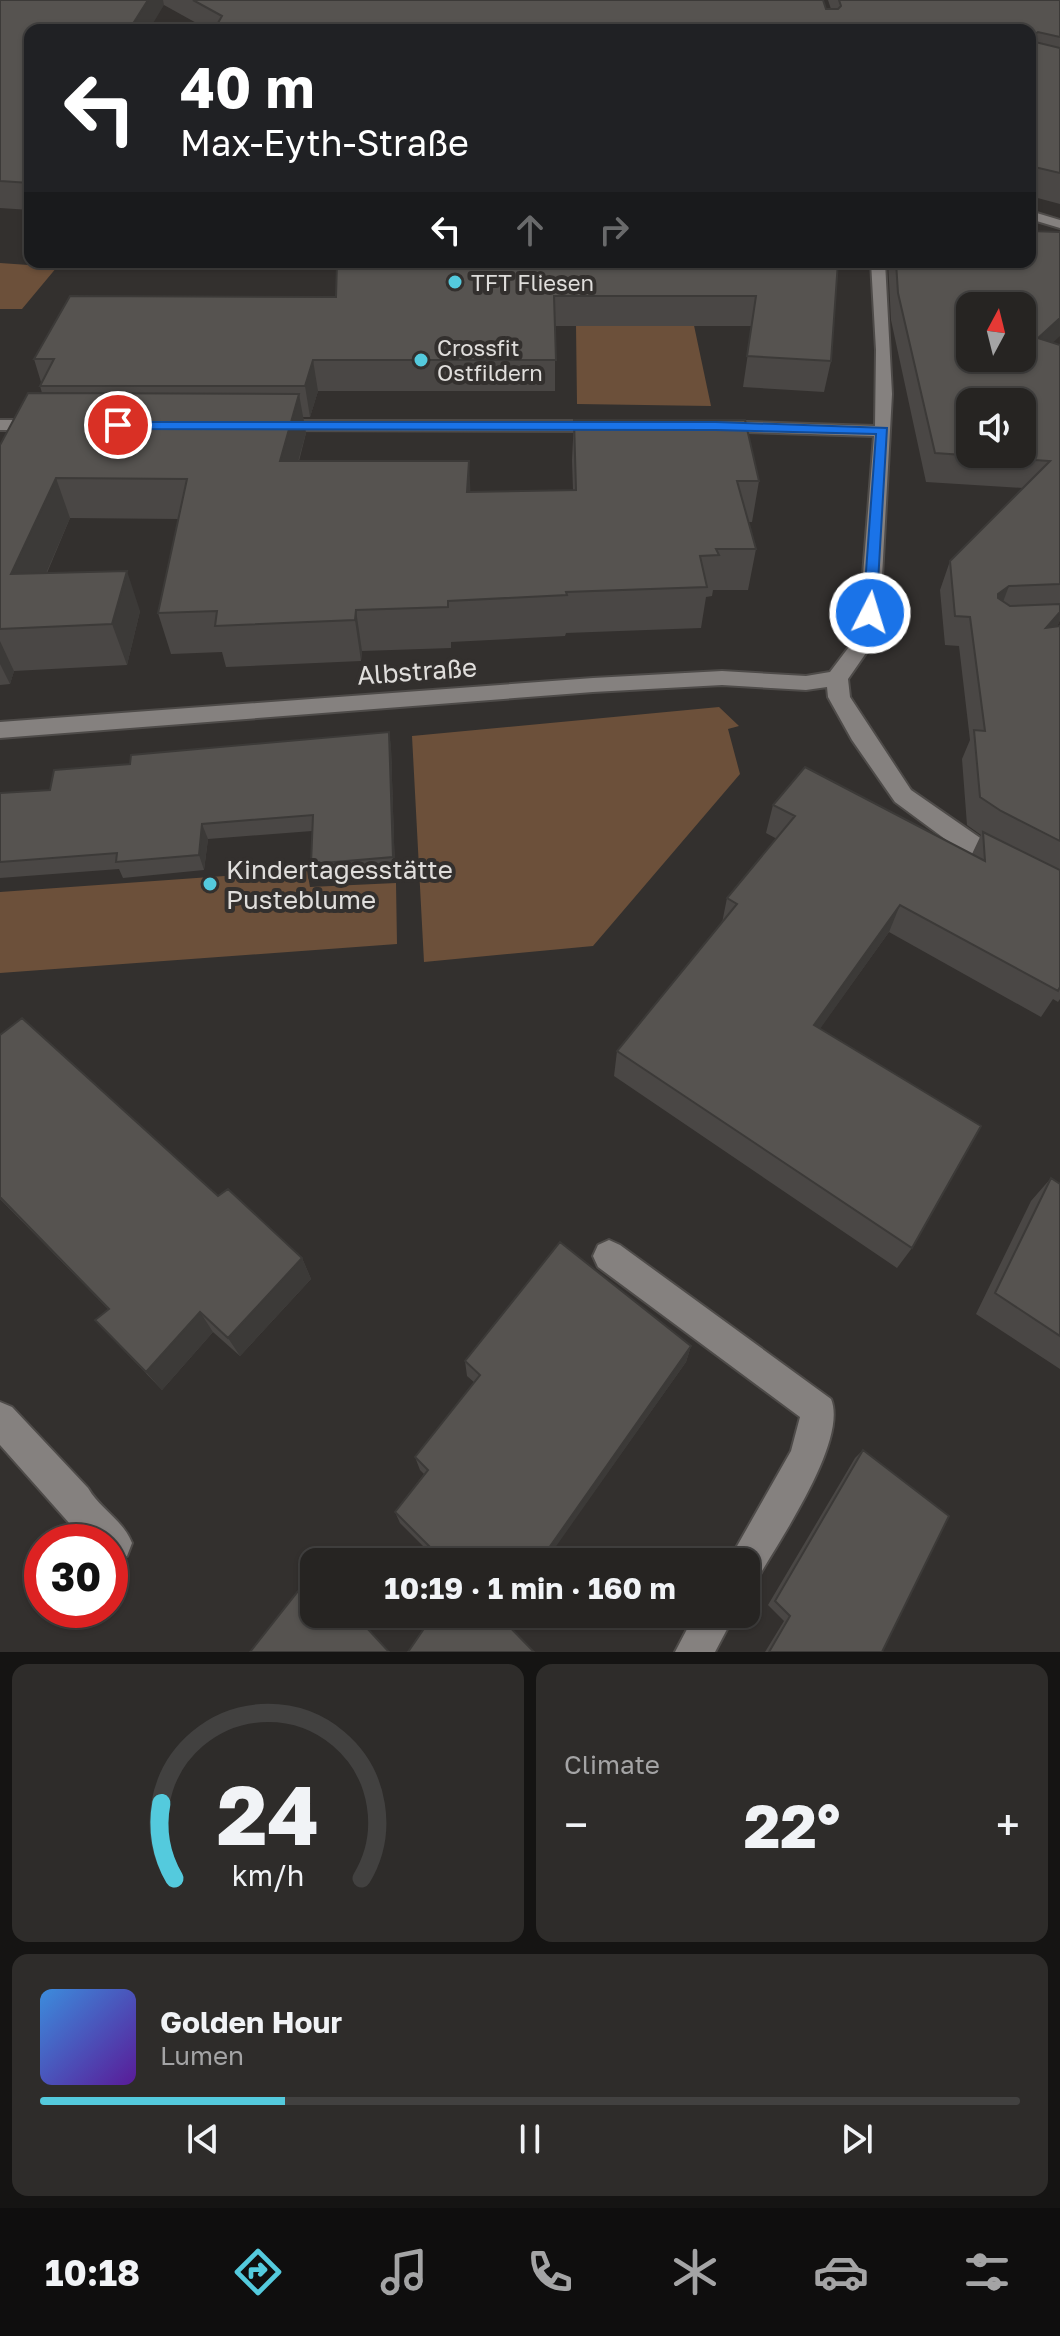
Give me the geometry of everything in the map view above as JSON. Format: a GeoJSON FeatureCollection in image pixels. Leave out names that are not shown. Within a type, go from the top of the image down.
{"type":"FeatureCollection","features":[{"type":"Feature","properties":{"kind":"street"},"geometry":{"type":"LineString","coordinates":[[1036,217],[1060,224]]}},
{"type":"Feature","properties":{"kind":"street"},"geometry":{"type":"LineString","coordinates":[[879,268],[884,317],[883,431],[870,613],[865,640],[838,688],[903,796],[977,849],[1060,892]]}},
{"type":"Feature","properties":{"kind":"street"},"geometry":{"type":"LineString","coordinates":[[0,425],[60,425]]}},
{"type":"Feature","properties":{"kind":"street"},"geometry":{"type":"LineString","coordinates":[[257,426],[625,426]]}},
{"type":"Feature","properties":{"kind":"street"},"geometry":{"type":"LineString","coordinates":[[701,426],[883,431]]}},
{"type":"Feature","properties":{"kind":"street","name":"Albstraße"},"geometry":{"type":"LineString","coordinates":[[0,730],[722,678],[838,688]]}},
{"type":"Feature","properties":{"kind":"street"},"geometry":{"type":"LineString","coordinates":[[609,1256],[819,1411],[807,1458],[755,1548]]}},
{"type":"Feature","properties":{"kind":"street"},"geometry":{"type":"LineString","coordinates":[[0,1419],[93,1524]]}},
{"type":"Feature","properties":{"kind":"street"},"geometry":{"type":"LineString","coordinates":[[694,1652],[708,1628]]}},
{"type":"Feature","properties":{"kind":"shaded area"},"geometry":{"type":"Polygon","coordinates":[[[0,263],[24,265],[24,268],[56,268],[22,309],[0,309],[0,263]]]}},
{"type":"Feature","properties":{"kind":"shaded area"},"geometry":{"type":"Polygon","coordinates":[[[692,316],[711,406],[577,404],[576,325],[692,316]]]}},
{"type":"Feature","properties":{"kind":"shaded area"},"geometry":{"type":"Polygon","coordinates":[[[719,707],[739,726],[728,729],[740,774],[593,946],[424,962],[412,736],[719,707]]]}},
{"type":"Feature","properties":{"kind":"shaded area"},"geometry":{"type":"Polygon","coordinates":[[[307,870],[310,887],[396,883],[397,944],[0,973],[0,892],[307,870]]]}},
{"type":"Feature","properties":{"kind":"building"},"geometry":{"type":"Polygon","coordinates":[[[0,0],[148,0],[133,24],[24,24],[24,183],[0,181],[0,0]]]}},
{"type":"Feature","properties":{"kind":"building"},"geometry":{"type":"Polygon","coordinates":[[[193,0],[823,0],[826,9],[838,9],[841,6],[839,0],[1060,0],[1060,37],[1036,34],[1036,24],[217,24],[222,16],[193,0]]]}},
{"type":"Feature","properties":{"kind":"building"},"geometry":{"type":"Polygon","coordinates":[[[1036,42],[1060,48],[1060,173],[1036,167],[1036,42]]]}},
{"type":"Feature","properties":{"kind":"building"},"geometry":{"type":"Polygon","coordinates":[[[1036,231],[1060,232],[1060,318],[1038,338],[1060,345],[1060,584],[1009,586],[998,594],[998,598],[1010,606],[1060,604],[1060,612],[1046,628],[1060,626],[1060,841],[980,797],[974,730],[985,731],[970,617],[955,616],[950,561],[1050,461],[1036,460],[1036,388],[956,388],[956,454],[935,453],[898,293],[896,268],[1036,268],[1036,231]]]}},
{"type":"Feature","properties":{"kind":"building"},"geometry":{"type":"Polygon","coordinates":[[[337,268],[838,268],[831,361],[747,356],[756,296],[554,296],[556,360],[313,360],[305,386],[40,386],[54,359],[34,359],[70,296],[336,297],[337,268]]]}},
{"type":"Feature","properties":{"kind":"building"},"geometry":{"type":"Polygon","coordinates":[[[28,393],[299,394],[280,461],[469,461],[467,492],[576,490],[574,420],[745,420],[759,481],[737,481],[756,549],[716,549],[719,555],[700,556],[707,587],[566,592],[567,595],[448,601],[448,607],[356,610],[355,620],[215,626],[217,611],[158,613],[187,479],[56,478],[11,574],[127,571],[112,624],[0,629],[0,445],[28,393]]]}},
{"type":"Feature","properties":{"kind":"building"},"geometry":{"type":"Polygon","coordinates":[[[389,732],[393,857],[311,864],[313,815],[202,824],[199,855],[116,862],[117,853],[0,862],[0,793],[50,790],[54,770],[130,764],[131,755],[389,732]]]}},
{"type":"Feature","properties":{"kind":"building"},"geometry":{"type":"Polygon","coordinates":[[[805,767],[985,861],[983,832],[1060,870],[1058,991],[900,905],[814,1025],[981,1126],[912,1248],[617,1051],[737,904],[727,898],[795,816],[773,805],[805,767]]]}},
{"type":"Feature","properties":{"kind":"building"},"geometry":{"type":"Polygon","coordinates":[[[22,1018],[218,1196],[228,1189],[302,1258],[228,1338],[200,1312],[146,1372],[95,1320],[109,1309],[0,1197],[0,1035],[22,1018]]]}},
{"type":"Feature","properties":{"kind":"building"},"geometry":{"type":"Polygon","coordinates":[[[1051,1178],[1060,1184],[1060,1336],[995,1293],[1051,1178]]]}},
{"type":"Feature","properties":{"kind":"building"},"geometry":{"type":"Polygon","coordinates":[[[560,1242],[691,1346],[549,1548],[431,1548],[395,1512],[428,1470],[415,1457],[480,1375],[465,1361],[560,1242]]]}},
{"type":"Feature","properties":{"kind":"building"},"geometry":{"type":"Polygon","coordinates":[[[863,1450],[949,1516],[882,1652],[769,1652],[790,1616],[775,1601],[863,1450]]]}},
{"type":"Feature","properties":{"kind":"building"},"geometry":{"type":"Polygon","coordinates":[[[300,1589],[300,1628],[367,1628],[389,1652],[250,1652],[300,1589]]]}},
{"type":"Feature","properties":{"kind":"building"},"geometry":{"type":"Polygon","coordinates":[[[424,1628],[511,1628],[534,1652],[408,1652],[424,1628]]]}},
{"type":"Feature","properties":{"kind":"place","name":"TFT Fliesen"},"geometry":{"type":"Point","coordinates":[455,282]}},
{"type":"Feature","properties":{"kind":"place","name":"Crossfit Ostfildern"},"geometry":{"type":"Point","coordinates":[421,360]}},
{"type":"Feature","properties":{"kind":"place","name":"Kindertagesstätte Pusteblume"},"geometry":{"type":"Point","coordinates":[210,884]}},
{"type":"Feature","properties":{"kind":"route"},"geometry":{"type":"LineString","coordinates":[[118,425],[716,426],[883,431],[870,613]]}}]}
